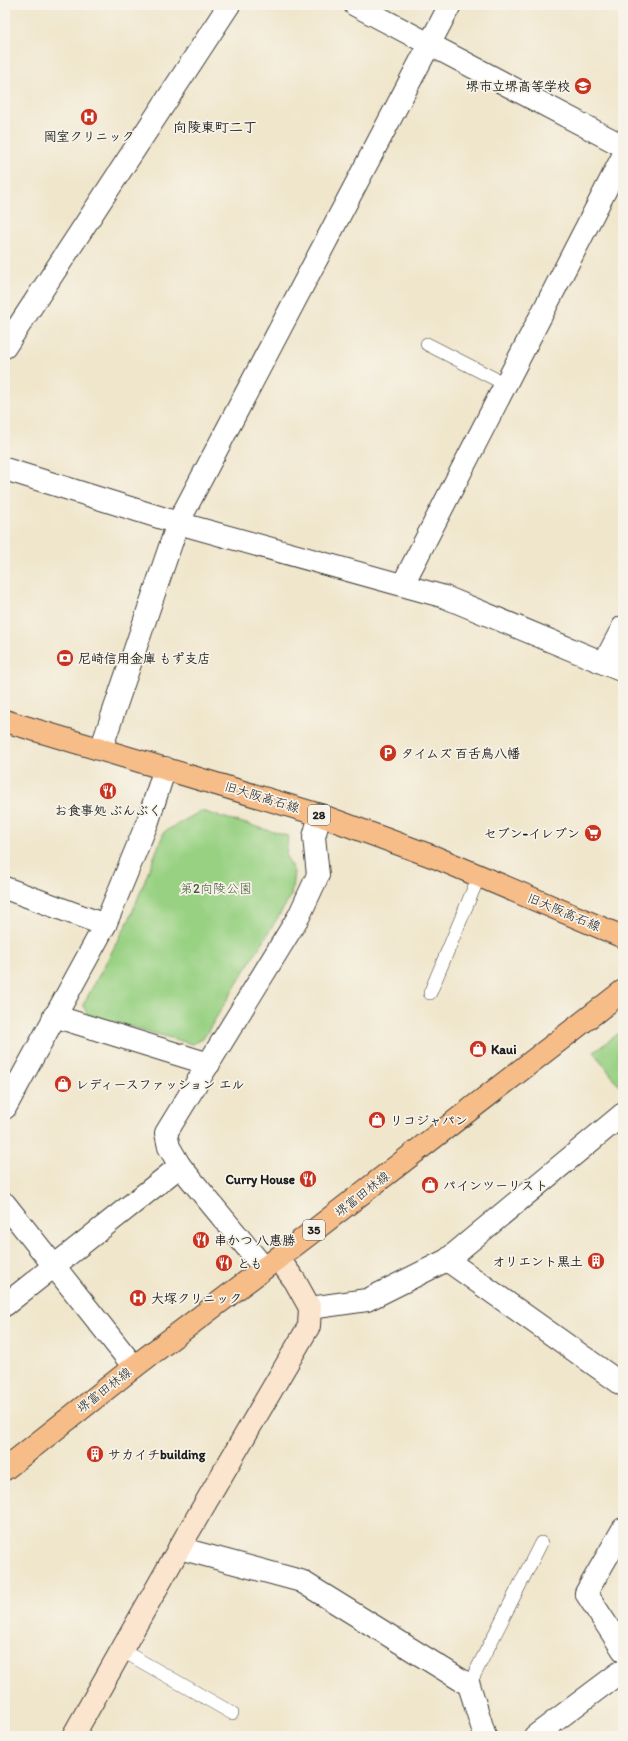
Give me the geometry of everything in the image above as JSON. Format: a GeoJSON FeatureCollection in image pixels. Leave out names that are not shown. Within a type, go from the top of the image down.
{"type":"FeatureCollection","features":[{"type":"Feature","properties":{"kind":"main road","name":"旧大阪高石線"},"geometry":{"type":"LineString","coordinates":[[5,721],[320,815],[436,858],[623,937]]}},
{"type":"Feature","properties":{"kind":"main road","name":"堺富田林線"},"geometry":{"type":"LineString","coordinates":[[5,1469],[134,1367],[623,991]]}},
{"type":"Feature","properties":{"kind":"street"},"geometry":{"type":"LineString","coordinates":[[5,347],[229,5]]}},
{"type":"Feature","properties":{"kind":"street"},"geometry":{"type":"LineString","coordinates":[[354,5],[623,146]]}},
{"type":"Feature","properties":{"kind":"street"},"geometry":{"type":"LineString","coordinates":[[101,749],[178,523],[450,5]]}},
{"type":"Feature","properties":{"kind":"street"},"geometry":{"type":"LineString","coordinates":[[403,584],[623,156]]}},
{"type":"Feature","properties":{"kind":"street"},"geometry":{"type":"LineString","coordinates":[[5,469],[178,523],[403,584],[445,597],[614,667],[623,627]]}},
{"type":"Feature","properties":{"kind":"street"},"geometry":{"type":"LineString","coordinates":[[5,1108],[105,925],[148,821],[165,768]]}},
{"type":"Feature","properties":{"kind":"street"},"geometry":{"type":"LineString","coordinates":[[73,1736],[123,1651],[179,1548],[309,1326],[310,1308],[295,1281],[271,1263],[180,1166],[169,1147],[166,1133],[299,916],[318,875],[314,837],[320,815]]}},
{"type":"Feature","properties":{"kind":"street"},"geometry":{"type":"LineString","coordinates":[[5,888],[105,925]]}},
{"type":"Feature","properties":{"kind":"street"},"geometry":{"type":"LineString","coordinates":[[54,1016],[209,1064]]}},
{"type":"Feature","properties":{"kind":"street"},"geometry":{"type":"LineString","coordinates":[[310,1308],[367,1300],[447,1260],[623,1114]]}},
{"type":"Feature","properties":{"kind":"street"},"geometry":{"type":"LineString","coordinates":[[5,1305],[180,1166]]}},
{"type":"Feature","properties":{"kind":"street"},"geometry":{"type":"LineString","coordinates":[[5,1204],[134,1367]]}},
{"type":"Feature","properties":{"kind":"street"},"geometry":{"type":"LineString","coordinates":[[447,1260],[623,1385]]}},
{"type":"Feature","properties":{"kind":"street"},"geometry":{"type":"LineString","coordinates":[[623,1529],[586,1593],[623,1650]]}},
{"type":"Feature","properties":{"kind":"street"},"geometry":{"type":"LineString","coordinates":[[179,1548],[301,1581],[469,1685],[485,1736]]}},
{"type":"Feature","properties":{"kind":"street"},"geometry":{"type":"LineString","coordinates":[[547,1732],[623,1670]]}},
{"type":"Feature","properties":{"kind":"lane"},"geometry":{"type":"LineString","coordinates":[[427,344],[505,384]]}},
{"type":"Feature","properties":{"kind":"lane"},"geometry":{"type":"LineString","coordinates":[[430,993],[479,876]]}},
{"type":"Feature","properties":{"kind":"lane"},"geometry":{"type":"LineString","coordinates":[[469,1685],[541,1543]]}},
{"type":"Feature","properties":{"kind":"lane"},"geometry":{"type":"LineString","coordinates":[[123,1651],[232,1713]]}},
{"type":"Feature","properties":{"kind":"green space","name":"第2向陵公園"},"geometry":{"type":"Polygon","coordinates":[[[201,811],[288,836],[286,856],[294,872],[291,896],[203,1039],[192,1044],[87,1014],[83,1005],[130,918],[164,832],[201,811]]]}},
{"type":"Feature","properties":{"kind":"green space"},"geometry":{"type":"Polygon","coordinates":[[[623,1030],[623,1091],[594,1052],[623,1030]]]}},
{"type":"Feature","properties":{"kind":"place","name":"堺市立堺高等学校"},"geometry":{"type":"Point","coordinates":[583,86]}},
{"type":"Feature","properties":{"kind":"place","name":"岡室クリニック"},"geometry":{"type":"Point","coordinates":[89,117]}},
{"type":"Feature","properties":{"kind":"place","name":"尼崎信用金庫 もず支店"},"geometry":{"type":"Point","coordinates":[65,658]}},
{"type":"Feature","properties":{"kind":"place","name":"タイムズ 百舌鳥八幡"},"geometry":{"type":"Point","coordinates":[388,753]}},
{"type":"Feature","properties":{"kind":"place","name":"お食事処 ぶんぶく"},"geometry":{"type":"Point","coordinates":[108,791]}},
{"type":"Feature","properties":{"kind":"place","name":"セブン-イレブン"},"geometry":{"type":"Point","coordinates":[593,833]}},
{"type":"Feature","properties":{"kind":"place","name":"Kaui"},"geometry":{"type":"Point","coordinates":[478,1049]}},
{"type":"Feature","properties":{"kind":"place","name":"レディースファッション エル"},"geometry":{"type":"Point","coordinates":[63,1084]}},
{"type":"Feature","properties":{"kind":"place","name":"リコジャパン"},"geometry":{"type":"Point","coordinates":[377,1120]}},
{"type":"Feature","properties":{"kind":"place","name":"Curry House"},"geometry":{"type":"Point","coordinates":[308,1179]}},
{"type":"Feature","properties":{"kind":"place","name":"パインツーリスト"},"geometry":{"type":"Point","coordinates":[430,1185]}},
{"type":"Feature","properties":{"kind":"place","name":"串かつ 八惠勝"},"geometry":{"type":"Point","coordinates":[201,1240]}},
{"type":"Feature","properties":{"kind":"place","name":"オリエント黒土"},"geometry":{"type":"Point","coordinates":[596,1261]}},
{"type":"Feature","properties":{"kind":"place","name":"とも"},"geometry":{"type":"Point","coordinates":[224,1263]}},
{"type":"Feature","properties":{"kind":"place","name":"大塚クリニック"},"geometry":{"type":"Point","coordinates":[138,1298]}},
{"type":"Feature","properties":{"kind":"place","name":"サカイチbuilding"},"geometry":{"type":"Point","coordinates":[95,1454]}},
{"type":"Feature","properties":{"kind":"district","name":"向陵東町二丁"},"geometry":{"type":"Point","coordinates":[215,127]}}]}
